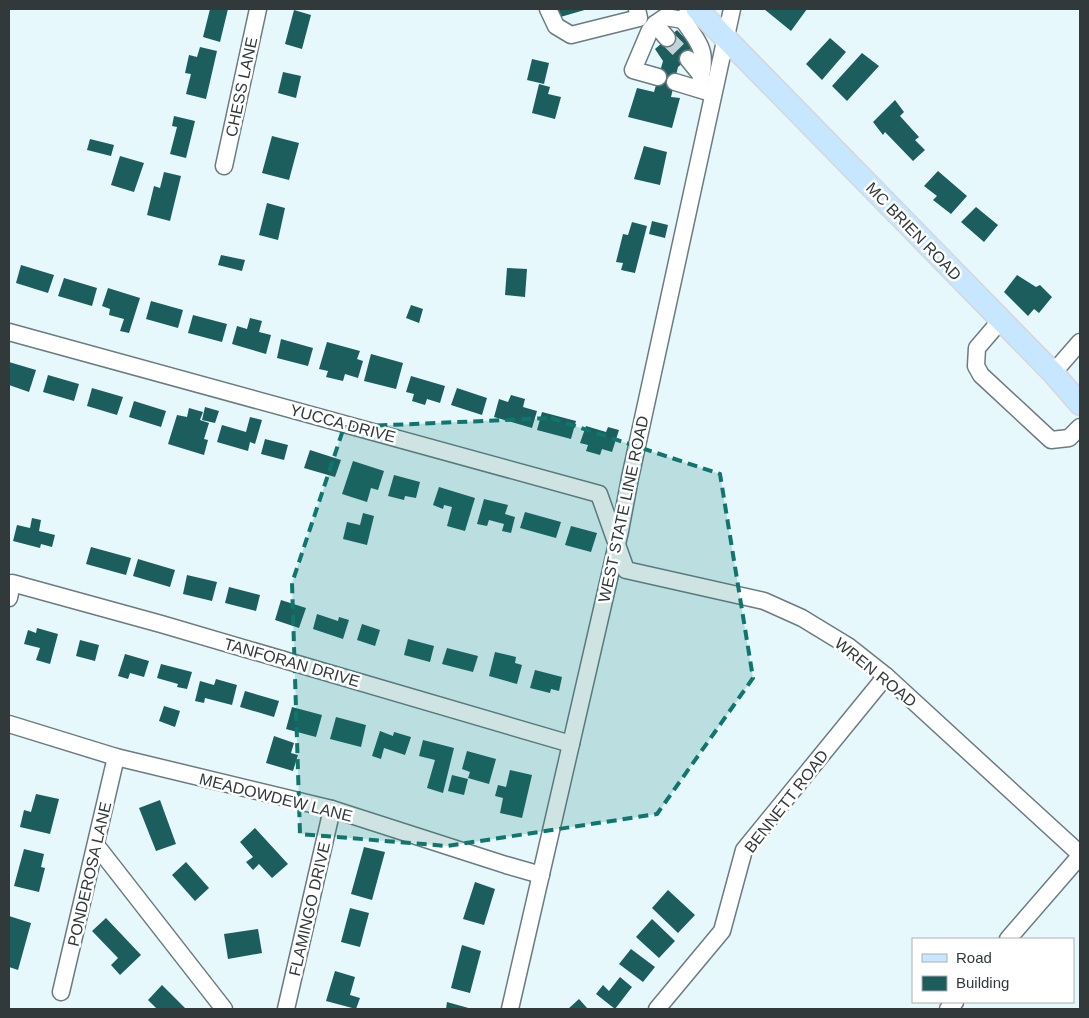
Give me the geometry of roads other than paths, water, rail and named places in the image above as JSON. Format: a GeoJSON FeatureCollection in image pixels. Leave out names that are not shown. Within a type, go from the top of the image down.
{"type":"FeatureCollection","features":[{"type":"Feature","properties":{"kind":"main road","name":"MC BRIEN ROAD"},"geometry":{"type":"LineString","coordinates":[[690,12],[726,38],[1053,373],[1080,404]]}},
{"type":"Feature","properties":{"kind":"street","name":"CHESS LANE"},"geometry":{"type":"LineString","coordinates":[[224,166],[258,9]]}},
{"type":"Feature","properties":{"kind":"street"},"geometry":{"type":"LineString","coordinates":[[548,9],[556,26],[571,35],[638,13],[667,38]]}},
{"type":"Feature","properties":{"kind":"street","name":"WEST STATE LINE ROAD"},"geometry":{"type":"LineString","coordinates":[[510,1009],[617,544],[704,86],[726,38],[732,9]]}},
{"type":"Feature","properties":{"kind":"street"},"geometry":{"type":"LineString","coordinates":[[658,77],[633,70],[653,27],[665,17],[690,12],[704,60],[704,86]]}},
{"type":"Feature","properties":{"kind":"street"},"geometry":{"type":"LineString","coordinates":[[688,59],[704,86]]}},
{"type":"Feature","properties":{"kind":"street"},"geometry":{"type":"LineString","coordinates":[[675,82],[704,86]]}},
{"type":"Feature","properties":{"kind":"street"},"geometry":{"type":"LineString","coordinates":[[1001,320],[977,348],[976,366],[981,375],[1050,440],[1069,438],[1080,427]]}},
{"type":"Feature","properties":{"kind":"street","name":"YUCCA DRIVE"},"geometry":{"type":"LineString","coordinates":[[9,332],[599,494],[626,570]]}},
{"type":"Feature","properties":{"kind":"street"},"geometry":{"type":"LineString","coordinates":[[1053,373],[1080,342]]}},
{"type":"Feature","properties":{"kind":"street","name":"WREN ROAD"},"geometry":{"type":"LineString","coordinates":[[626,570],[764,601],[802,618],[848,646],[886,676],[1080,855]]}},
{"type":"Feature","properties":{"kind":"street","name":"TANFORAN DRIVE"},"geometry":{"type":"LineString","coordinates":[[10,588],[161,624],[571,744]]}},
{"type":"Feature","properties":{"kind":"street","name":"BENNETT ROAD"},"geometry":{"type":"LineString","coordinates":[[657,1009],[722,931],[744,850],[886,676]]}},
{"type":"Feature","properties":{"kind":"street","name":"MEADOWDEW LANE"},"geometry":{"type":"LineString","coordinates":[[9,724],[116,757],[332,809],[541,875]]}},
{"type":"Feature","properties":{"kind":"street","name":"PONDEROSA LANE"},"geometry":{"type":"LineString","coordinates":[[61,992],[116,757]]}},
{"type":"Feature","properties":{"kind":"street","name":"FLAMINGO DRIVE"},"geometry":{"type":"LineString","coordinates":[[286,1009],[332,809]]}},
{"type":"Feature","properties":{"kind":"street"},"geometry":{"type":"LineString","coordinates":[[96,845],[224,1009]]}},
{"type":"Feature","properties":{"kind":"street"},"geometry":{"type":"LineString","coordinates":[[1009,938],[1080,855]]}},
{"type":"Feature","properties":{"kind":"tunnel"},"geometry":{"type":"LineString","coordinates":[[667,38],[688,59]]}}]}
